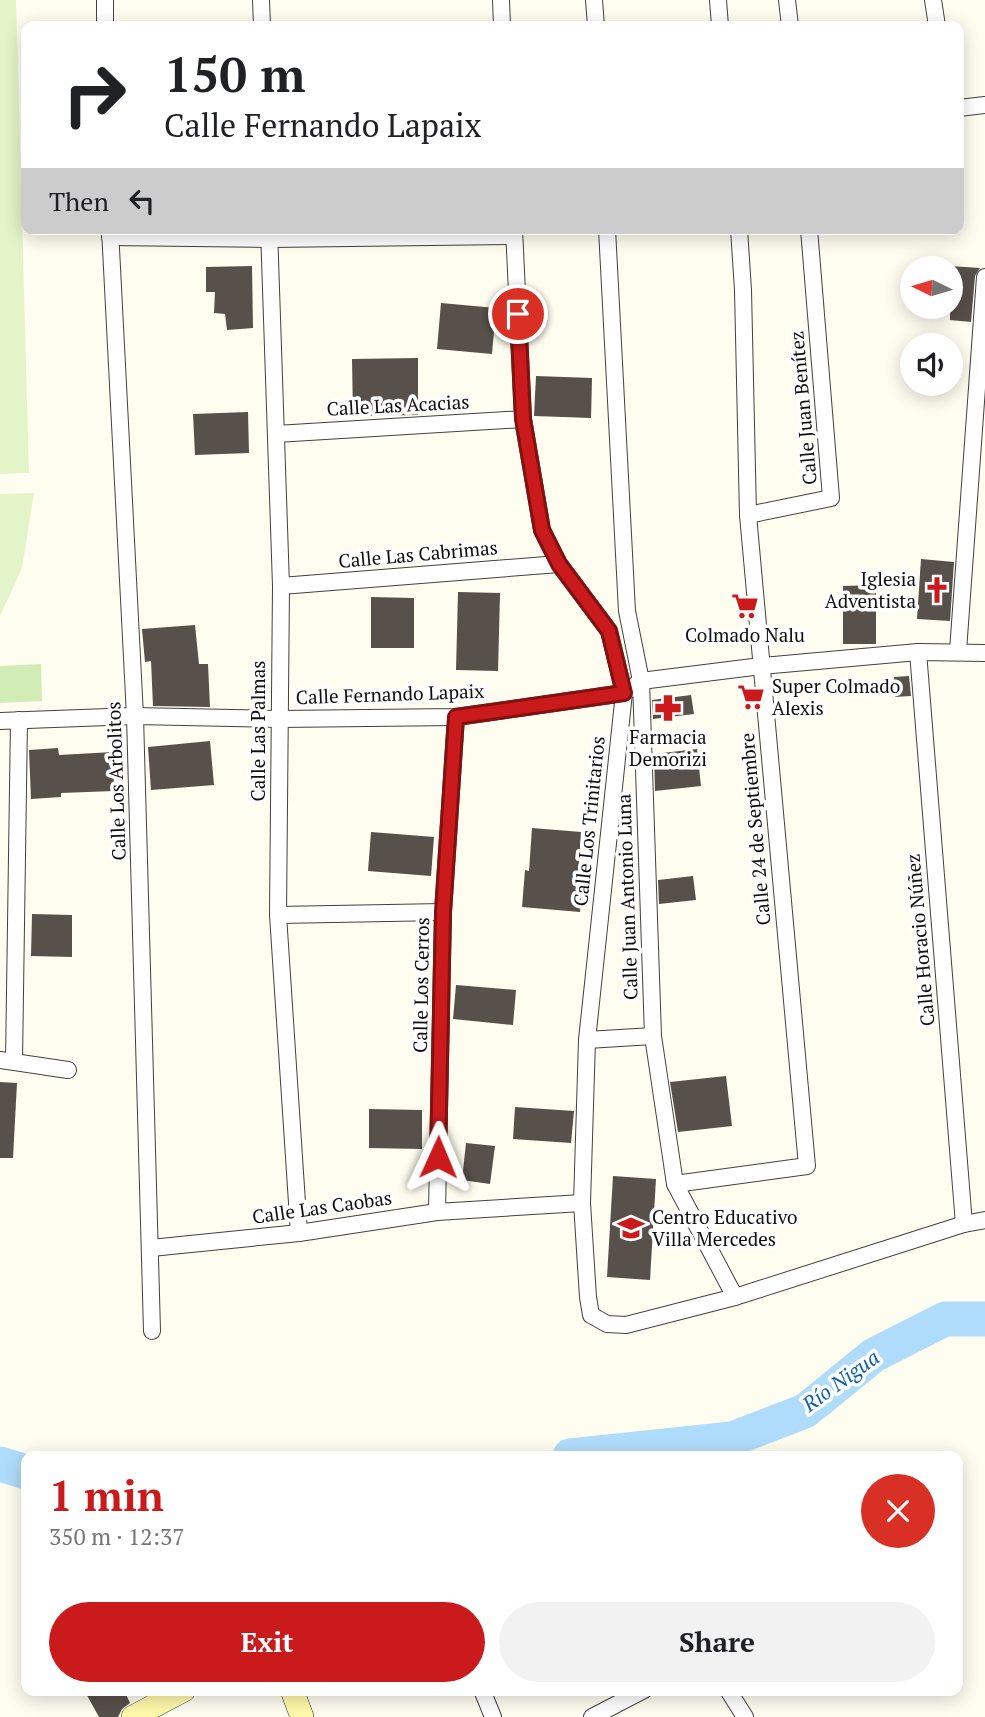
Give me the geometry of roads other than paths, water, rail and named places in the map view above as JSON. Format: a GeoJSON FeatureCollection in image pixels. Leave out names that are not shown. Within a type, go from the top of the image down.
{"type":"FeatureCollection","features":[{"type":"Feature","properties":{"kind":"main road"},"geometry":{"type":"LineString","coordinates":[[133,1717],[173,1696]]}},
{"type":"Feature","properties":{"kind":"main road"},"geometry":{"type":"LineString","coordinates":[[294,1696],[302,1717]]}},
{"type":"Feature","properties":{"kind":"street"},"geometry":{"type":"LineString","coordinates":[[105,0],[105,21]]}},
{"type":"Feature","properties":{"kind":"street"},"geometry":{"type":"LineString","coordinates":[[261,0],[262,21]]}},
{"type":"Feature","properties":{"kind":"street"},"geometry":{"type":"LineString","coordinates":[[501,0],[502,21]]}},
{"type":"Feature","properties":{"kind":"street"},"geometry":{"type":"LineString","coordinates":[[594,0],[596,21]]}},
{"type":"Feature","properties":{"kind":"street"},"geometry":{"type":"LineString","coordinates":[[718,0],[720,21]]}},
{"type":"Feature","properties":{"kind":"street"},"geometry":{"type":"LineString","coordinates":[[787,0],[789,21]]}},
{"type":"Feature","properties":{"kind":"street"},"geometry":{"type":"LineString","coordinates":[[933,0],[936,21]]}},
{"type":"Feature","properties":{"kind":"street"},"geometry":{"type":"LineString","coordinates":[[964,107],[985,105]]}},
{"type":"Feature","properties":{"kind":"street","name":"Calle Los Arbolitos"},"geometry":{"type":"LineString","coordinates":[[110,235],[135,716],[152,1331]]}},
{"type":"Feature","properties":{"kind":"street","name":"Calle Las Palmas"},"geometry":{"type":"LineString","coordinates":[[270,235],[281,586],[278,915],[299,1234]]}},
{"type":"Feature","properties":{"kind":"street","name":"Calle Los Trinitarios"},"geometry":{"type":"LineString","coordinates":[[514,235],[523,419],[542,530],[559,564],[609,631],[624,693],[587,1041],[582,1203],[591,1315],[607,1324],[626,1325],[735,1297]]}},
{"type":"Feature","properties":{"kind":"street","name":"Calle Juan Antonio Luna"},"geometry":{"type":"LineString","coordinates":[[607,235],[627,611],[641,681],[653,1036],[676,1184],[735,1297]]}},
{"type":"Feature","properties":{"kind":"street","name":"Calle 24 de Septiembre"},"geometry":{"type":"LineString","coordinates":[[676,1184],[807,1166],[748,515],[739,235]]}},
{"type":"Feature","properties":{"kind":"street","name":"Calle Juan Benítez"},"geometry":{"type":"LineString","coordinates":[[748,515],[831,498],[809,235]]}},
{"type":"Feature","properties":{"kind":"street"},"geometry":{"type":"LineString","coordinates":[[958,651],[985,277]]}},
{"type":"Feature","properties":{"kind":"street","name":"Calle Las Acacias"},"geometry":{"type":"LineString","coordinates":[[276,434],[523,419]]}},
{"type":"Feature","properties":{"kind":"street","name":"Calle Las Cabrimas"},"geometry":{"type":"LineString","coordinates":[[281,586],[559,564]]}},
{"type":"Feature","properties":{"kind":"street","name":"Calle Fernando Lapaix"},"geometry":{"type":"LineString","coordinates":[[0,721],[135,716],[279,719],[456,717],[624,693],[641,681],[761,666],[918,652],[985,653]]}},
{"type":"Feature","properties":{"kind":"street","name":"Calle Horacio Núñez"},"geometry":{"type":"LineString","coordinates":[[918,652],[964,1224]]}},
{"type":"Feature","properties":{"kind":"street","name":"Calle Los Cerros"},"geometry":{"type":"LineString","coordinates":[[437,1212],[443,912],[456,717]]}},
{"type":"Feature","properties":{"kind":"street"},"geometry":{"type":"LineString","coordinates":[[19,720],[7,1060],[68,1070]]}},
{"type":"Feature","properties":{"kind":"street"},"geometry":{"type":"LineString","coordinates":[[278,915],[443,912]]}},
{"type":"Feature","properties":{"kind":"street"},"geometry":{"type":"LineString","coordinates":[[587,1041],[653,1036]]}},
{"type":"Feature","properties":{"kind":"street","name":"Calle Las Caobas"},"geometry":{"type":"LineString","coordinates":[[151,1248],[299,1234],[437,1212],[582,1203]]}},
{"type":"Feature","properties":{"kind":"street"},"geometry":{"type":"LineString","coordinates":[[735,1297],[964,1224],[985,1220]]}},
{"type":"Feature","properties":{"kind":"street"},"geometry":{"type":"LineString","coordinates":[[484,1696],[493,1717]]}},
{"type":"Feature","properties":{"kind":"street"},"geometry":{"type":"LineString","coordinates":[[592,1717],[632,1696]]}},
{"type":"Feature","properties":{"kind":"street"},"geometry":{"type":"LineString","coordinates":[[731,1696],[746,1717]]}},
{"type":"Feature","properties":{"kind":"waterway","name":"Río Nigua"},"geometry":{"type":"LineString","coordinates":[[618,1451],[732,1439],[805,1411],[874,1355],[945,1319],[985,1319]]}},
{"type":"Feature","properties":{"kind":"waterway","name":"Río Nigua"},"geometry":{"type":"LineString","coordinates":[[0,1464],[21,1470]]}},
{"type":"Feature","properties":{"kind":"place","name":"Iglesia Adventista"},"geometry":{"type":"Point","coordinates":[937,590]}},
{"type":"Feature","properties":{"kind":"place","name":"Colmado Nalu"},"geometry":{"type":"Point","coordinates":[745,606]}},
{"type":"Feature","properties":{"kind":"place","name":"Super Colmado Alexis"},"geometry":{"type":"Point","coordinates":[751,697]}},
{"type":"Feature","properties":{"kind":"place","name":"Farmacia Demorizi"},"geometry":{"type":"Point","coordinates":[668,708]}},
{"type":"Feature","properties":{"kind":"place","name":"Centro Educativo Villa Mercedes"},"geometry":{"type":"Point","coordinates":[631,1228]}}]}
